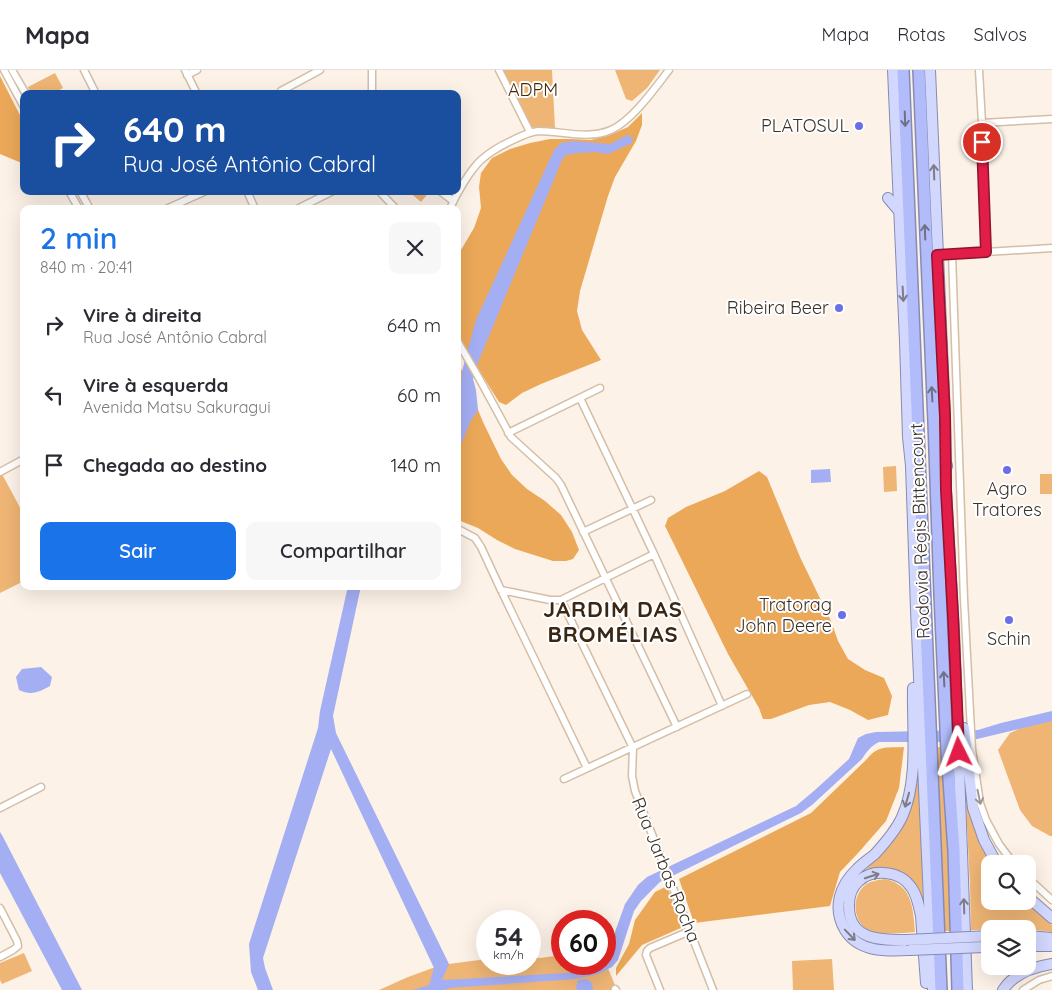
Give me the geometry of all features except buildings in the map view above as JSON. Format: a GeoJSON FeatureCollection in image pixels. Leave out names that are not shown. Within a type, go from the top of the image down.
{"type":"FeatureCollection","features":[{"type":"Feature","properties":{"kind":"highway","name":"Rodovia Régis Bittencourt"},"geometry":{"type":"LineString","coordinates":[[903,70],[917,411],[921,730],[940,990]]}},
{"type":"Feature","properties":{"kind":"highway","name":"Rodovia Régis Bittencourt"},"geometry":{"type":"LineString","coordinates":[[919,70],[947,751],[954,851],[958,990]]}},
{"type":"Feature","properties":{"kind":"highway"},"geometry":{"type":"LineString","coordinates":[[921,112],[923,70]]}},
{"type":"Feature","properties":{"kind":"highway"},"geometry":{"type":"LineString","coordinates":[[911,466],[917,411]]}},
{"type":"Feature","properties":{"kind":"highway"},"geometry":{"type":"LineString","coordinates":[[934,422],[946,466]]}},
{"type":"Feature","properties":{"kind":"main road"},"geometry":{"type":"LineString","coordinates":[[893,70],[933,990]]}},
{"type":"Feature","properties":{"kind":"main road"},"geometry":{"type":"LineString","coordinates":[[930,70],[946,490],[954,632],[971,794],[975,814],[984,840],[992,855]]}},
{"type":"Feature","properties":{"kind":"main road"},"geometry":{"type":"LineString","coordinates":[[887,141],[895,130]]}},
{"type":"Feature","properties":{"kind":"main road"},"geometry":{"type":"LineString","coordinates":[[888,198],[899,211]]}},
{"type":"Feature","properties":{"kind":"main road"},"geometry":{"type":"LineString","coordinates":[[966,750],[967,990]]}},
{"type":"Feature","properties":{"kind":"main road"},"geometry":{"type":"LineString","coordinates":[[922,753],[913,770],[910,791],[902,818],[875,854],[846,880],[840,892],[838,904],[839,918],[851,938],[872,950],[981,947]]}},
{"type":"Feature","properties":{"kind":"main road"},"geometry":{"type":"LineString","coordinates":[[926,990],[923,939],[921,916],[912,887],[905,880],[886,873],[867,876],[859,881],[852,890],[849,912],[852,922],[861,933],[879,939],[906,940],[923,939],[981,936]]}},
{"type":"Feature","properties":{"kind":"main road"},"geometry":{"type":"LineString","coordinates":[[1036,904],[1052,918]]}},
{"type":"Feature","properties":{"kind":"main road"},"geometry":{"type":"LineString","coordinates":[[1036,937],[1052,938]]}},
{"type":"Feature","properties":{"kind":"main road"},"geometry":{"type":"LineString","coordinates":[[1036,946],[1052,946]]}},
{"type":"Feature","properties":{"kind":"main road"},"geometry":{"type":"LineString","coordinates":[[1003,990],[1022,973],[1039,966],[1052,964]]}},
{"type":"Feature","properties":{"kind":"street"},"geometry":{"type":"LineString","coordinates":[[4,70],[20,100]]}},
{"type":"Feature","properties":{"kind":"street"},"geometry":{"type":"LineString","coordinates":[[12,70],[24,90]]}},
{"type":"Feature","properties":{"kind":"street"},"geometry":{"type":"LineString","coordinates":[[84,70],[94,90]]}},
{"type":"Feature","properties":{"kind":"street"},"geometry":{"type":"LineString","coordinates":[[195,90],[186,72],[197,70]]}},
{"type":"Feature","properties":{"kind":"street"},"geometry":{"type":"LineString","coordinates":[[283,90],[320,70]]}},
{"type":"Feature","properties":{"kind":"street"},"geometry":{"type":"LineString","coordinates":[[372,70],[372,90]]}},
{"type":"Feature","properties":{"kind":"street"},"geometry":{"type":"LineString","coordinates":[[499,70],[530,132]]}},
{"type":"Feature","properties":{"kind":"street"},"geometry":{"type":"LineString","coordinates":[[461,188],[477,163],[505,144],[530,132],[591,134],[612,130],[626,120],[669,70]]}},
{"type":"Feature","properties":{"kind":"street"},"geometry":{"type":"LineString","coordinates":[[979,70],[986,252]]}},
{"type":"Feature","properties":{"kind":"street"},"geometry":{"type":"LineString","coordinates":[[982,124],[1052,119]]}},
{"type":"Feature","properties":{"kind":"street"},"geometry":{"type":"LineString","coordinates":[[175,205],[197,195]]}},
{"type":"Feature","properties":{"kind":"street"},"geometry":{"type":"LineString","coordinates":[[305,205],[325,195]]}},
{"type":"Feature","properties":{"kind":"street"},"geometry":{"type":"LineString","coordinates":[[383,195],[392,205]]}},
{"type":"Feature","properties":{"kind":"street"},"geometry":{"type":"LineString","coordinates":[[445,195],[453,201]]}},
{"type":"Feature","properties":{"kind":"street"},"geometry":{"type":"LineString","coordinates":[[452,205],[457,195]]}},
{"type":"Feature","properties":{"kind":"street"},"geometry":{"type":"LineString","coordinates":[[937,255],[1052,248]]}},
{"type":"Feature","properties":{"kind":"street"},"geometry":{"type":"LineString","coordinates":[[952,254],[964,599],[964,728]]}},
{"type":"Feature","properties":{"kind":"street"},"geometry":{"type":"LineString","coordinates":[[461,348],[508,433],[561,485],[677,727]]}},
{"type":"Feature","properties":{"kind":"street"},"geometry":{"type":"LineString","coordinates":[[508,433],[600,388]]}},
{"type":"Feature","properties":{"kind":"street"},"geometry":{"type":"LineString","coordinates":[[580,398],[654,554],[722,706]]}},
{"type":"Feature","properties":{"kind":"street"},"geometry":{"type":"LineString","coordinates":[[0,472],[20,463]]}},
{"type":"Feature","properties":{"kind":"street"},"geometry":{"type":"LineString","coordinates":[[583,532],[652,500]]}},
{"type":"Feature","properties":{"kind":"street"},"geometry":{"type":"LineString","coordinates":[[461,532],[474,538],[479,544],[587,768]]}},
{"type":"Feature","properties":{"kind":"street"},"geometry":{"type":"LineString","coordinates":[[501,590],[550,600],[561,600],[654,554]]}},
{"type":"Feature","properties":{"kind":"street"},"geometry":{"type":"LineString","coordinates":[[561,600],[633,748]]}},
{"type":"Feature","properties":{"kind":"street"},"geometry":{"type":"LineString","coordinates":[[564,780],[747,694]]}},
{"type":"Feature","properties":{"kind":"street","name":"Rua Jarbas Rocha"},"geometry":{"type":"LineString","coordinates":[[633,748],[631,772],[633,786],[713,990]]}},
{"type":"Feature","properties":{"kind":"street"},"geometry":{"type":"LineString","coordinates":[[966,750],[986,820],[1007,855]]}},
{"type":"Feature","properties":{"kind":"street"},"geometry":{"type":"LineString","coordinates":[[0,808],[42,787]]}},
{"type":"Feature","properties":{"kind":"street"},"geometry":{"type":"LineString","coordinates":[[1036,886],[1051,900]]}},
{"type":"Feature","properties":{"kind":"street"},"geometry":{"type":"LineString","coordinates":[[0,908],[18,946],[0,957]]}},
{"type":"Feature","properties":{"kind":"street"},"geometry":{"type":"LineString","coordinates":[[660,990],[646,955],[647,951],[690,931]]}},
{"type":"Feature","properties":{"kind":"street"},"geometry":{"type":"LineString","coordinates":[[1023,990],[1039,980],[1052,976]]}},
{"type":"Feature","properties":{"kind":"green space","name":"ADPM"},"geometry":{"type":"Polygon","coordinates":[[[501,70],[552,70],[555,128],[529,128],[501,70]]]}},
{"type":"Feature","properties":{"kind":"green space"},"geometry":{"type":"Polygon","coordinates":[[[615,70],[660,70],[647,88],[632,101],[626,99],[615,70]]]}},
{"type":"Feature","properties":{"kind":"green space"},"geometry":{"type":"Polygon","coordinates":[[[55,73],[63,88],[59,90],[29,90],[28,87],[55,73]]]}},
{"type":"Feature","properties":{"kind":"green space"},"geometry":{"type":"Polygon","coordinates":[[[413,195],[427,195],[421,202],[413,195]]]}},
{"type":"Feature","properties":{"kind":"green space"},"geometry":{"type":"Polygon","coordinates":[[[896,466],[897,491],[884,492],[883,467],[896,466]]]}},
{"type":"Feature","properties":{"kind":"green space"},"geometry":{"type":"Polygon","coordinates":[[[2,474],[20,508],[20,583],[0,593],[0,475],[2,474]]]}},
{"type":"Feature","properties":{"kind":"green space"},"geometry":{"type":"Polygon","coordinates":[[[1040,474],[1052,474],[1052,494],[1040,494],[1040,474]]]}},
{"type":"Feature","properties":{"kind":"green space"},"geometry":{"type":"Polygon","coordinates":[[[1052,720],[1052,836],[1050,836],[1032,826],[1020,810],[998,750],[1010,733],[1028,725],[1052,720]]]}},
{"type":"Feature","properties":{"kind":"green space"},"geometry":{"type":"Polygon","coordinates":[[[935,747],[942,747],[952,931],[943,931],[935,747]]]}},
{"type":"Feature","properties":{"kind":"green space"},"geometry":{"type":"Polygon","coordinates":[[[917,758],[923,902],[913,882],[900,871],[882,869],[861,875],[891,842],[917,758]]]}},
{"type":"Feature","properties":{"kind":"green space"},"geometry":{"type":"Polygon","coordinates":[[[966,805],[970,809],[989,855],[981,855],[981,910],[1035,910],[1052,925],[1052,932],[1036,930],[1036,920],[981,920],[981,930],[971,930],[966,805]]]}},
{"type":"Feature","properties":{"kind":"green space"},"geometry":{"type":"Polygon","coordinates":[[[885,879],[901,887],[910,899],[915,932],[878,933],[867,929],[859,921],[856,903],[859,892],[868,883],[885,879]]]}},
{"type":"Feature","properties":{"kind":"green space"},"geometry":{"type":"Polygon","coordinates":[[[24,953],[32,971],[2,984],[0,980],[0,963],[24,953]]]}},
{"type":"Feature","properties":{"kind":"green space"},"geometry":{"type":"Polygon","coordinates":[[[551,956],[551,975],[611,975],[617,990],[379,990],[441,965],[476,960],[476,975],[541,975],[541,958],[551,956]]]}},
{"type":"Feature","properties":{"kind":"green space"},"geometry":{"type":"Polygon","coordinates":[[[832,959],[834,990],[793,990],[792,961],[832,959]]]}},
{"type":"Feature","properties":{"kind":"shaded area"},"geometry":{"type":"Polygon","coordinates":[[[0,76],[20,115],[20,162],[0,154],[0,76]]]}},
{"type":"Feature","properties":{"kind":"shaded area"},"geometry":{"type":"Polygon","coordinates":[[[642,113],[642,125],[636,141],[615,177],[608,196],[580,291],[577,311],[582,330],[601,360],[522,393],[506,405],[499,402],[461,340],[461,250],[474,228],[481,208],[479,187],[481,173],[492,158],[510,149],[550,139],[591,140],[610,135],[628,127],[642,113]]]}},
{"type":"Feature","properties":{"kind":"shaded area"},"geometry":{"type":"Polygon","coordinates":[[[461,369],[501,459],[512,475],[527,489],[561,515],[572,532],[579,550],[573,559],[553,561],[515,549],[478,528],[461,521],[461,369]]]}},
{"type":"Feature","properties":{"kind":"shaded area"},"geometry":{"type":"Polygon","coordinates":[[[759,471],[767,477],[800,557],[848,659],[865,670],[884,678],[892,696],[888,715],[868,720],[830,702],[809,705],[771,719],[763,719],[759,708],[728,654],[665,526],[668,518],[686,507],[725,491],[759,471]]]}},
{"type":"Feature","properties":{"kind":"shaded area"},"geometry":{"type":"Polygon","coordinates":[[[904,747],[899,788],[886,821],[840,872],[830,906],[694,923],[679,879],[811,813],[874,752],[883,748],[904,747]]]}},
{"type":"Feature","properties":{"kind":"shaded area"},"geometry":{"type":"Polygon","coordinates":[[[667,886],[683,927],[642,945],[616,976],[616,968],[629,944],[635,920],[655,892],[667,886]]]}},
{"type":"Feature","properties":{"kind":"water"},"geometry":{"type":"Polygon","coordinates":[[[627,135],[633,138],[632,143],[608,154],[596,152],[578,153],[566,155],[562,160],[479,360],[473,379],[478,410],[471,420],[461,445],[462,371],[476,320],[554,150],[561,143],[573,141],[610,144],[627,135]]]}},
{"type":"Feature","properties":{"kind":"water"},"geometry":{"type":"Polygon","coordinates":[[[830,469],[831,482],[811,483],[811,470],[830,469]]]}},
{"type":"Feature","properties":{"kind":"water"},"geometry":{"type":"Polygon","coordinates":[[[347,590],[360,590],[333,716],[336,733],[449,964],[442,980],[551,974],[593,975],[575,979],[444,990],[413,990],[429,985],[434,968],[331,749],[263,958],[273,990],[258,990],[251,972],[249,944],[318,728],[320,711],[347,590]]]}},
{"type":"Feature","properties":{"kind":"water"},"geometry":{"type":"Polygon","coordinates":[[[41,667],[52,677],[50,686],[35,692],[27,693],[19,690],[16,677],[22,669],[41,667]]]}},
{"type":"Feature","properties":{"kind":"water"},"geometry":{"type":"Polygon","coordinates":[[[1052,711],[1052,721],[977,739],[953,742],[879,742],[871,747],[862,759],[801,813],[660,882],[634,911],[616,962],[616,929],[625,904],[638,885],[647,877],[796,806],[849,759],[858,738],[876,732],[978,730],[1052,711]]]}},
{"type":"Feature","properties":{"kind":"water"},"geometry":{"type":"Polygon","coordinates":[[[0,832],[82,990],[62,990],[0,873],[0,832]]]}},
{"type":"Feature","properties":{"kind":"water"},"geometry":{"type":"Polygon","coordinates":[[[587,979],[592,983],[593,990],[577,990],[578,980],[587,979]]]}},
{"type":"Feature","properties":{"kind":"place","name":"PLATOSUL"},"geometry":{"type":"Point","coordinates":[859,126]}},
{"type":"Feature","properties":{"kind":"place","name":"Ribeira Beer"},"geometry":{"type":"Point","coordinates":[839,308]}},
{"type":"Feature","properties":{"kind":"place","name":"Agro Tratores"},"geometry":{"type":"Point","coordinates":[1007,470]}},
{"type":"Feature","properties":{"kind":"place","name":"Tratorag John Deere"},"geometry":{"type":"Point","coordinates":[842,615]}},
{"type":"Feature","properties":{"kind":"place","name":"Schin"},"geometry":{"type":"Point","coordinates":[1009,620]}},
{"type":"Feature","properties":{"kind":"district","name":"JARDIM DAS BROMÉLIAS"},"geometry":{"type":"Point","coordinates":[613,622]}},
{"type":"Feature","properties":{"kind":"route"},"geometry":{"type":"LineString","coordinates":[[959,752],[937,255],[986,252],[982,142]]}}]}
